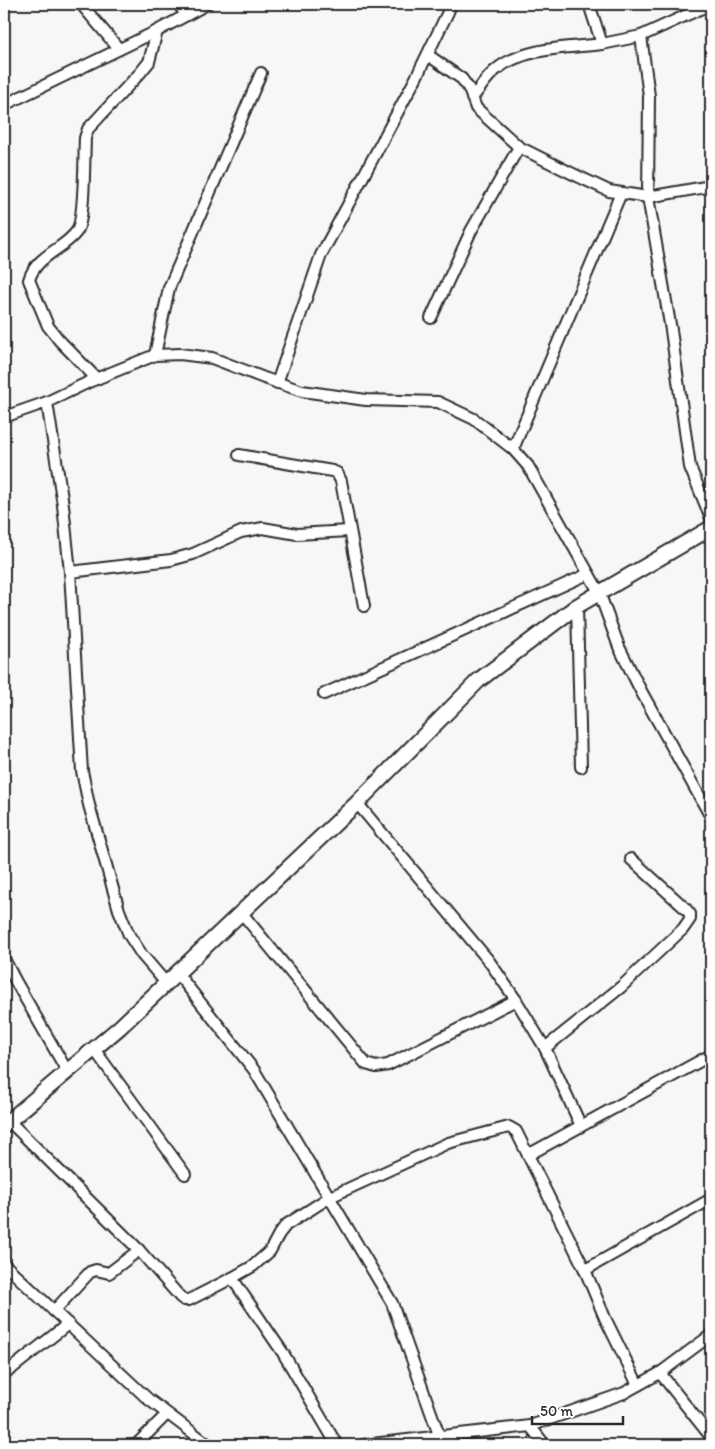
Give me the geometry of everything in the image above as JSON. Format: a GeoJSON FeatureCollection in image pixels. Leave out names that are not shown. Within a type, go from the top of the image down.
{"type":"FeatureCollection","features":[{"type":"Feature","properties":{"kind":"street"},"geometry":{"type":"LineString","coordinates":[[81,4],[119,50]]}},
{"type":"Feature","properties":{"kind":"street"},"geometry":{"type":"LineString","coordinates":[[178,4],[188,14]]}},
{"type":"Feature","properties":{"kind":"street"},"geometry":{"type":"LineString","coordinates":[[4,105],[119,50],[208,4]]}},
{"type":"Feature","properties":{"kind":"street"},"geometry":{"type":"LineString","coordinates":[[277,383],[321,255],[428,55],[450,4]]}},
{"type":"Feature","properties":{"kind":"street"},"geometry":{"type":"LineString","coordinates":[[589,4],[602,44]]}},
{"type":"Feature","properties":{"kind":"street"},"geometry":{"type":"LineString","coordinates":[[472,98],[496,69],[512,59],[530,53],[602,44],[640,36],[711,4]]}},
{"type":"Feature","properties":{"kind":"street"},"geometry":{"type":"LineString","coordinates":[[97,378],[59,340],[48,326],[29,280],[36,265],[76,232],[82,215],[85,138],[88,129],[149,62],[156,31]]}},
{"type":"Feature","properties":{"kind":"street"},"geometry":{"type":"LineString","coordinates":[[640,36],[648,96],[648,197],[671,330],[690,467],[711,518]]}},
{"type":"Feature","properties":{"kind":"street"},"geometry":{"type":"LineString","coordinates":[[428,55],[462,79],[469,89],[476,108],[519,147],[609,191],[648,197],[711,186]]}},
{"type":"Feature","properties":{"kind":"street"},"geometry":{"type":"LineString","coordinates":[[155,355],[168,288],[261,72]]}},
{"type":"Feature","properties":{"kind":"street"},"geometry":{"type":"LineString","coordinates":[[431,318],[471,231],[519,147]]}},
{"type":"Feature","properties":{"kind":"street"},"geometry":{"type":"LineString","coordinates":[[513,449],[621,193]]}},
{"type":"Feature","properties":{"kind":"street"},"geometry":{"type":"LineString","coordinates":[[4,417],[48,402],[97,378],[155,355],[180,354],[212,358],[302,391],[366,400],[438,402],[474,419],[513,449],[528,466],[599,592],[619,647],[711,817]]}},
{"type":"Feature","properties":{"kind":"street"},"geometry":{"type":"LineString","coordinates":[[48,402],[64,505],[82,771],[89,805],[119,910],[129,935],[142,955],[166,983]]}},
{"type":"Feature","properties":{"kind":"street"},"geometry":{"type":"LineString","coordinates":[[239,455],[337,473],[341,481],[364,606]]}},
{"type":"Feature","properties":{"kind":"street"},"geometry":{"type":"LineString","coordinates":[[70,572],[171,560],[193,554],[241,532],[263,528],[297,534],[349,531]]}},
{"type":"Feature","properties":{"kind":"street"},"geometry":{"type":"LineString","coordinates":[[638,1385],[605,1318],[585,1270],[516,1131],[509,1127],[448,1143],[330,1197],[286,1224],[270,1251],[253,1266],[189,1300],[184,1300],[139,1250],[5,1120],[22,1110],[120,1027],[357,803],[479,680],[577,606],[711,528]]}},
{"type":"Feature","properties":{"kind":"street"},"geometry":{"type":"LineString","coordinates":[[324,694],[588,574]]}},
{"type":"Feature","properties":{"kind":"street"},"geometry":{"type":"LineString","coordinates":[[577,606],[581,767]]}},
{"type":"Feature","properties":{"kind":"street"},"geometry":{"type":"LineString","coordinates":[[357,803],[489,961],[516,1000],[544,1048],[581,1126]]}},
{"type":"Feature","properties":{"kind":"street"},"geometry":{"type":"LineString","coordinates":[[544,1048],[621,987],[683,929],[690,918],[690,914],[685,908],[631,858]]}},
{"type":"Feature","properties":{"kind":"street"},"geometry":{"type":"LineString","coordinates":[[240,912],[366,1064],[376,1067],[388,1065],[516,1000]]}},
{"type":"Feature","properties":{"kind":"street"},"geometry":{"type":"LineString","coordinates":[[4,961],[68,1070]]}},
{"type":"Feature","properties":{"kind":"street"},"geometry":{"type":"LineString","coordinates":[[177,973],[254,1070],[392,1303],[439,1436]]}},
{"type":"Feature","properties":{"kind":"street"},"geometry":{"type":"LineString","coordinates":[[94,1049],[185,1174]]}},
{"type":"Feature","properties":{"kind":"street"},"geometry":{"type":"LineString","coordinates":[[528,1155],[711,1055]]}},
{"type":"Feature","properties":{"kind":"street"},"geometry":{"type":"LineString","coordinates":[[585,1270],[711,1199]]}},
{"type":"Feature","properties":{"kind":"street"},"geometry":{"type":"LineString","coordinates":[[54,1311],[90,1272],[96,1270],[109,1273],[139,1250]]}},
{"type":"Feature","properties":{"kind":"street"},"geometry":{"type":"LineString","coordinates":[[4,1264],[167,1414],[209,1445]]}},
{"type":"Feature","properties":{"kind":"street"},"geometry":{"type":"LineString","coordinates":[[232,1278],[283,1353],[337,1445]]}},
{"type":"Feature","properties":{"kind":"street"},"geometry":{"type":"LineString","coordinates":[[4,1373],[11,1370],[68,1324]]}},
{"type":"Feature","properties":{"kind":"street"},"geometry":{"type":"LineString","coordinates":[[363,1445],[530,1426],[624,1393],[660,1373],[711,1335]]}},
{"type":"Feature","properties":{"kind":"street"},"geometry":{"type":"LineString","coordinates":[[660,1373],[711,1437]]}},
{"type":"Feature","properties":{"kind":"street"},"geometry":{"type":"LineString","coordinates":[[136,1445],[167,1414]]}},
{"type":"Feature","properties":{"kind":"street"},"geometry":{"type":"LineString","coordinates":[[530,1426],[544,1445]]}}]}
